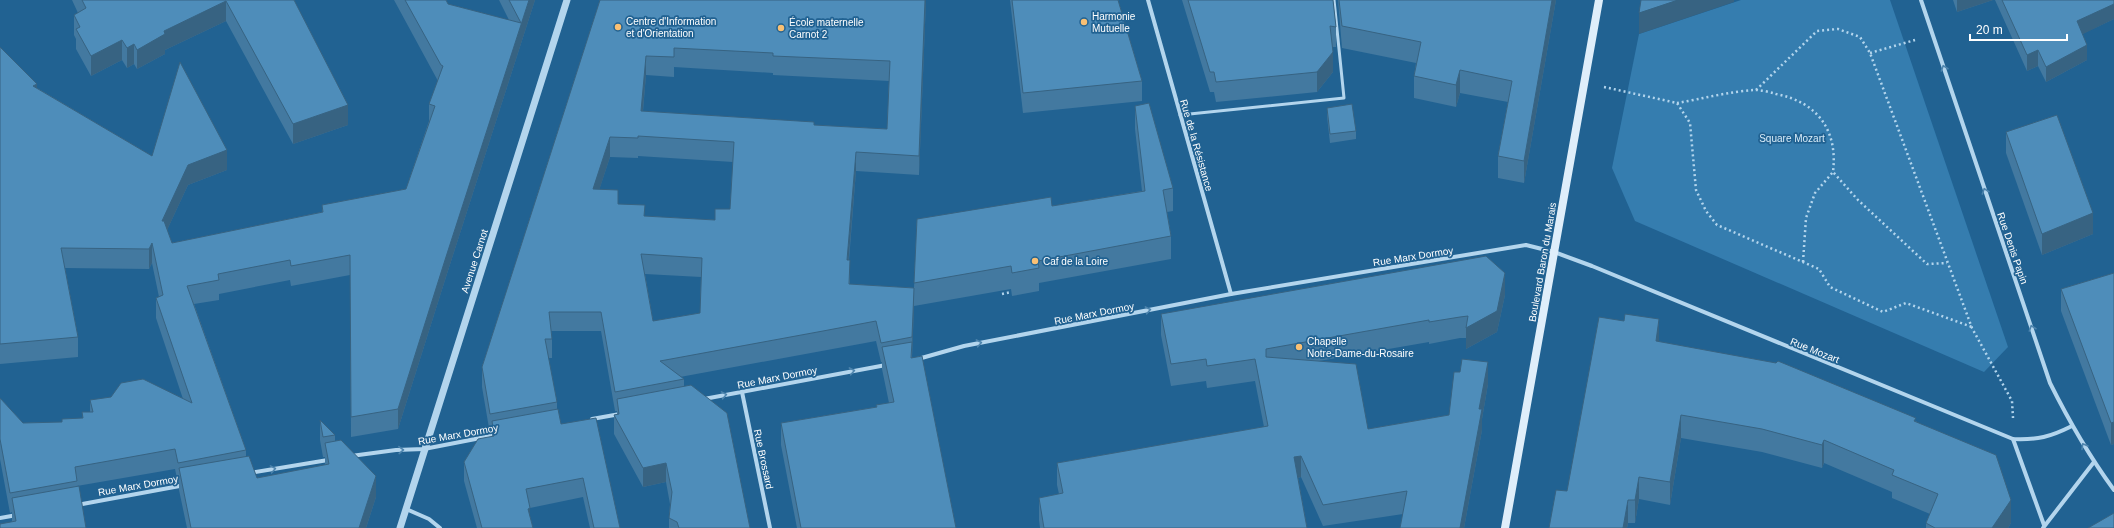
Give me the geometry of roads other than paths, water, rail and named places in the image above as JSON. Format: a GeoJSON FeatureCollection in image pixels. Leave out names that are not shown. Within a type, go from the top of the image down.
{"type":"FeatureCollection","features":[{"type":"Feature","properties":{"kind":"main road","name":"Boulevard Baron du Marais"},"geometry":{"type":"LineString","coordinates":[[1504,528],[1599,0]]}},
{"type":"Feature","properties":{"kind":"street","name":"Avenue Carnot"},"geometry":{"type":"LineString","coordinates":[[400,528],[567,0]]}},
{"type":"Feature","properties":{"kind":"street","name":"Rue de la Résistance"},"geometry":{"type":"LineString","coordinates":[[1148,0],[1231,294]]}},
{"type":"Feature","properties":{"kind":"street","name":"Rue Denis Papin"},"geometry":{"type":"LineString","coordinates":[[1921,0],[2050,383],[2072,426],[2094,462],[2114,490]]}},
{"type":"Feature","properties":{"kind":"street","name":"Rue Marx Dormoy"},"geometry":{"type":"LineString","coordinates":[[910,360],[933,356],[964,346],[1231,294],[1526,245],[1554,252]]}},
{"type":"Feature","properties":{"kind":"street","name":"Rue Mozart"},"geometry":{"type":"LineString","coordinates":[[1554,252],[1592,266],[2014,439],[2035,440],[2072,426]]}},
{"type":"Feature","properties":{"kind":"street","name":"Rue Marx Dormoy"},"geometry":{"type":"LineString","coordinates":[[695,400],[895,363]]}},
{"type":"Feature","properties":{"kind":"street","name":"Rue Brossard"},"geometry":{"type":"LineString","coordinates":[[742,392],[770,528]]}},
{"type":"Feature","properties":{"kind":"street"},"geometry":{"type":"LineString","coordinates":[[586,420],[625,413]]}},
{"type":"Feature","properties":{"kind":"street","name":"Rue Marx Dormoy"},"geometry":{"type":"LineString","coordinates":[[346,457],[396,450],[424,449],[499,435]]}},
{"type":"Feature","properties":{"kind":"street"},"geometry":{"type":"LineString","coordinates":[[2014,439],[2044,527]]}},
{"type":"Feature","properties":{"kind":"street"},"geometry":{"type":"LineString","coordinates":[[244,475],[330,460]]}},
{"type":"Feature","properties":{"kind":"street"},"geometry":{"type":"LineString","coordinates":[[2044,527],[2094,462]]}},
{"type":"Feature","properties":{"kind":"street","name":"Rue Marx Dormoy"},"geometry":{"type":"LineString","coordinates":[[71,506],[189,484]]}},
{"type":"Feature","properties":{"kind":"street"},"geometry":{"type":"LineString","coordinates":[[406,509],[429,518],[440,528]]}},
{"type":"Feature","properties":{"kind":"street"},"geometry":{"type":"LineString","coordinates":[[0,518],[24,514]]}},
{"type":"Feature","properties":{"kind":"lane"},"geometry":{"type":"LineString","coordinates":[[1180,115],[1344,98],[1334,0]]}},
{"type":"Feature","properties":{"kind":"place","name":"Harmonie Mutuelle"},"geometry":{"type":"Point","coordinates":[1084,22]}},
{"type":"Feature","properties":{"kind":"place","name":"Centre d'Information et d'Orientation"},"geometry":{"type":"Point","coordinates":[618,27]}},
{"type":"Feature","properties":{"kind":"place","name":"École maternelle Carnot 2"},"geometry":{"type":"Point","coordinates":[781,28]}},
{"type":"Feature","properties":{"kind":"place","name":"Caf de la Loire"},"geometry":{"type":"Point","coordinates":[1035,261]}},
{"type":"Feature","properties":{"kind":"place","name":"Chapelle Notre-Dame-du-Rosaire"},"geometry":{"type":"Point","coordinates":[1299,347]}},
{"type":"Feature","properties":{"kind":"park label","name":"Square Mozart"},"geometry":{"type":"Point","coordinates":[1792,138]}}]}
